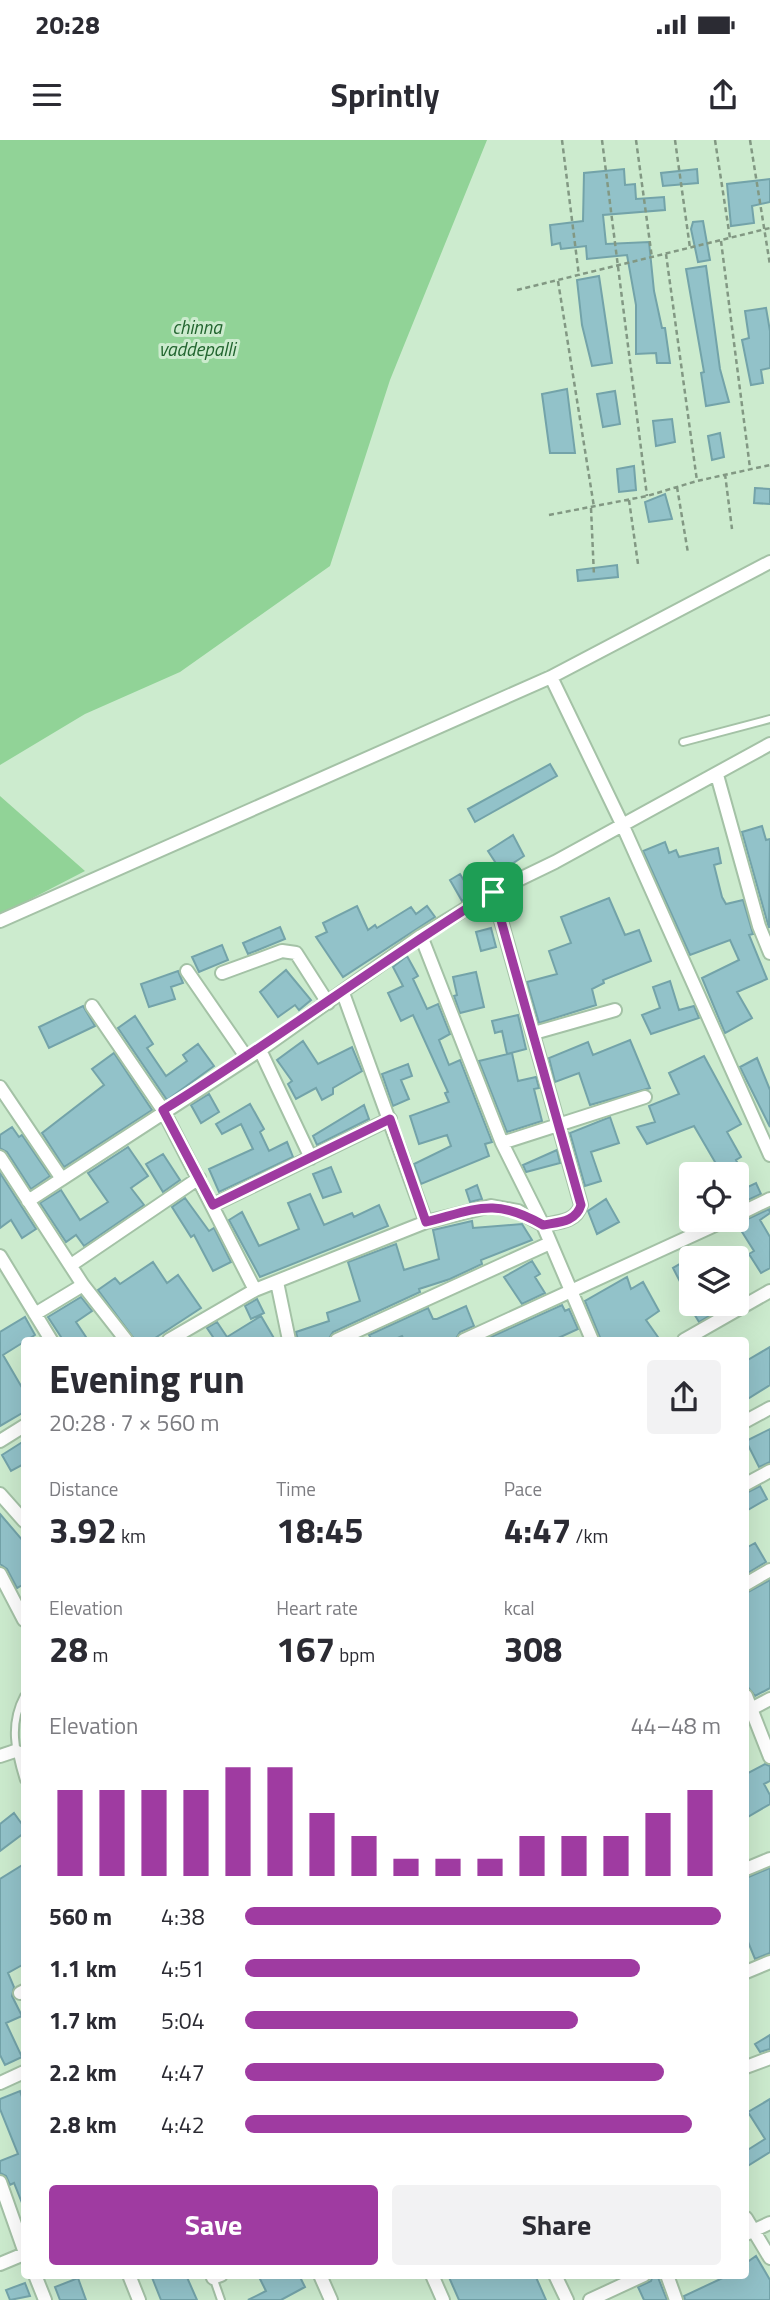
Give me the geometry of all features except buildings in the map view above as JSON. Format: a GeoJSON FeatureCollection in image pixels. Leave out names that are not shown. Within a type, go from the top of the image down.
{"type":"FeatureCollection","features":[{"type":"Feature","properties":{"kind":"street"},"geometry":{"type":"LineString","coordinates":[[0,921],[551,677],[770,562]]}},
{"type":"Feature","properties":{"kind":"street"},"geometry":{"type":"LineString","coordinates":[[551,677],[622,824],[770,1154]]}},
{"type":"Feature","properties":{"kind":"street"},"geometry":{"type":"LineString","coordinates":[[28,1201],[163,1110],[260,1050],[421,936],[493,892],[555,862],[770,744]]}},
{"type":"Feature","properties":{"kind":"street"},"geometry":{"type":"LineString","coordinates":[[717,775],[759,926],[770,953]]}},
{"type":"Feature","properties":{"kind":"street"},"geometry":{"type":"LineString","coordinates":[[176,1337],[255,1290],[426,1222],[491,1206],[518,1211],[543,1225],[573,1218],[581,1205],[556,1127],[534,1033],[493,892]]}},
{"type":"Feature","properties":{"kind":"street"},"geometry":{"type":"LineString","coordinates":[[421,936],[502,1143],[543,1225],[591,1337]]}},
{"type":"Feature","properties":{"kind":"street"},"geometry":{"type":"LineString","coordinates":[[222,973],[282,951],[296,953],[328,1003]]}},
{"type":"Feature","properties":{"kind":"street"},"geometry":{"type":"LineString","coordinates":[[187,971],[247,1058]]}},
{"type":"Feature","properties":{"kind":"street"},"geometry":{"type":"LineString","coordinates":[[343,993],[426,1222]]}},
{"type":"Feature","properties":{"kind":"street"},"geometry":{"type":"LineString","coordinates":[[92,1006],[163,1110],[255,1290]]}},
{"type":"Feature","properties":{"kind":"street"},"geometry":{"type":"LineString","coordinates":[[534,1033],[615,1010]]}},
{"type":"Feature","properties":{"kind":"street"},"geometry":{"type":"LineString","coordinates":[[260,1050],[311,1158]]}},
{"type":"Feature","properties":{"kind":"street"},"geometry":{"type":"LineString","coordinates":[[0,1087],[62,1180]]}},
{"type":"Feature","properties":{"kind":"street"},"geometry":{"type":"LineString","coordinates":[[502,1143],[645,1097]]}},
{"type":"Feature","properties":{"kind":"street"},"geometry":{"type":"LineString","coordinates":[[213,1205],[390,1119]]}},
{"type":"Feature","properties":{"kind":"street"},"geometry":{"type":"LineString","coordinates":[[0,1157],[83,1285],[124,1337]]}},
{"type":"Feature","properties":{"kind":"street"},"geometry":{"type":"LineString","coordinates":[[71,1265],[199,1178]]}},
{"type":"Feature","properties":{"kind":"street"},"geometry":{"type":"LineString","coordinates":[[749,1209],[770,1199]]}},
{"type":"Feature","properties":{"kind":"street"},"geometry":{"type":"LineString","coordinates":[[475,1337],[701,1232]]}},
{"type":"Feature","properties":{"kind":"street"},"geometry":{"type":"LineString","coordinates":[[344,1337],[550,1244]]}},
{"type":"Feature","properties":{"kind":"street"},"geometry":{"type":"LineString","coordinates":[[2,1262],[49,1337]]}},
{"type":"Feature","properties":{"kind":"street"},"geometry":{"type":"LineString","coordinates":[[278,1282],[288,1337]]}},
{"type":"Feature","properties":{"kind":"street"},"geometry":{"type":"LineString","coordinates":[[35,1314],[83,1285]]}},
{"type":"Feature","properties":{"kind":"street"},"geometry":{"type":"LineString","coordinates":[[689,1337],[770,1291]]}},
{"type":"Feature","properties":{"kind":"street"},"geometry":{"type":"LineString","coordinates":[[749,1419],[770,1408]]}},
{"type":"Feature","properties":{"kind":"street"},"geometry":{"type":"LineString","coordinates":[[0,1441],[21,1428]]}},
{"type":"Feature","properties":{"kind":"street"},"geometry":{"type":"LineString","coordinates":[[749,1482],[770,1471]]}},
{"type":"Feature","properties":{"kind":"street"},"geometry":{"type":"LineString","coordinates":[[0,1494],[21,1518]]}},
{"type":"Feature","properties":{"kind":"street"},"geometry":{"type":"LineString","coordinates":[[749,1582],[770,1570]]}},
{"type":"Feature","properties":{"kind":"street"},"geometry":{"type":"LineString","coordinates":[[0,1574],[21,1614]]}},
{"type":"Feature","properties":{"kind":"street"},"geometry":{"type":"LineString","coordinates":[[749,1702],[770,1699]]}},
{"type":"Feature","properties":{"kind":"street"},"geometry":{"type":"LineString","coordinates":[[749,1704],[770,1757]]}},
{"type":"Feature","properties":{"kind":"street"},"geometry":{"type":"LineString","coordinates":[[0,1756],[20,1753]]}},
{"type":"Feature","properties":{"kind":"street"},"geometry":{"type":"LineString","coordinates":[[749,1868],[770,1859]]}},
{"type":"Feature","properties":{"kind":"street"},"geometry":{"type":"LineString","coordinates":[[749,1971],[770,1962]]}},
{"type":"Feature","properties":{"kind":"street"},"geometry":{"type":"LineString","coordinates":[[749,2066],[770,2058]]}},
{"type":"Feature","properties":{"kind":"street"},"geometry":{"type":"LineString","coordinates":[[0,2083],[21,2073]]}},
{"type":"Feature","properties":{"kind":"street"},"geometry":{"type":"LineString","coordinates":[[0,2182],[21,2243]]}},
{"type":"Feature","properties":{"kind":"street"},"geometry":{"type":"LineString","coordinates":[[770,2223],[750,2232],[770,2258]]}},
{"type":"Feature","properties":{"kind":"street"},"geometry":{"type":"LineString","coordinates":[[0,2264],[21,2254]]}},
{"type":"Feature","properties":{"kind":"street"},"geometry":{"type":"LineString","coordinates":[[37,2279],[45,2300]]}},
{"type":"Feature","properties":{"kind":"street"},"geometry":{"type":"LineString","coordinates":[[131,2279],[139,2300]]}},
{"type":"Feature","properties":{"kind":"street"},"geometry":{"type":"LineString","coordinates":[[322,2279],[331,2300]]}},
{"type":"Feature","properties":{"kind":"street"},"geometry":{"type":"LineString","coordinates":[[434,2279],[443,2300]]}},
{"type":"Feature","properties":{"kind":"street"},"geometry":{"type":"LineString","coordinates":[[557,2279],[566,2300]]}},
{"type":"Feature","properties":{"kind":"street"},"geometry":{"type":"LineString","coordinates":[[590,2300],[635,2279]]}},
{"type":"Feature","properties":{"kind":"street"},"geometry":{"type":"LineString","coordinates":[[668,2279],[676,2300]]}},
{"type":"Feature","properties":{"kind":"lane"},"geometry":{"type":"LineString","coordinates":[[682,742],[770,719]]}},
{"type":"Feature","properties":{"kind":"lane"},"geometry":{"type":"LineString","coordinates":[[20,1753],[16,1712],[21,1702]]}},
{"type":"Feature","properties":{"kind":"lane"},"geometry":{"type":"LineString","coordinates":[[216,2279],[221,2300]]}},
{"type":"Feature","properties":{"kind":"path"},"geometry":{"type":"LineString","coordinates":[[562,140],[579,276]]}},
{"type":"Feature","properties":{"kind":"path"},"geometry":{"type":"LineString","coordinates":[[602,140],[647,496]]}},
{"type":"Feature","properties":{"kind":"path"},"geometry":{"type":"LineString","coordinates":[[636,140],[652,258]]}},
{"type":"Feature","properties":{"kind":"path"},"geometry":{"type":"LineString","coordinates":[[675,140],[691,248]]}},
{"type":"Feature","properties":{"kind":"path"},"geometry":{"type":"LineString","coordinates":[[715,140],[730,239]]}},
{"type":"Feature","properties":{"kind":"path"},"geometry":{"type":"LineString","coordinates":[[750,140],[770,265]]}},
{"type":"Feature","properties":{"kind":"path"},"geometry":{"type":"LineString","coordinates":[[517,290],[770,228]]}},
{"type":"Feature","properties":{"kind":"path"},"geometry":{"type":"LineString","coordinates":[[721,241],[750,468]]}},
{"type":"Feature","properties":{"kind":"path"},"geometry":{"type":"LineString","coordinates":[[666,254],[697,481]]}},
{"type":"Feature","properties":{"kind":"path"},"geometry":{"type":"LineString","coordinates":[[558,281],[592,507],[594,576]]}},
{"type":"Feature","properties":{"kind":"path"},"geometry":{"type":"LineString","coordinates":[[549,515],[629,500],[725,474],[770,466]]}},
{"type":"Feature","properties":{"kind":"path"},"geometry":{"type":"LineString","coordinates":[[725,474],[732,529]]}},
{"type":"Feature","properties":{"kind":"path"},"geometry":{"type":"LineString","coordinates":[[677,487],[688,553]]}},
{"type":"Feature","properties":{"kind":"path"},"geometry":{"type":"LineString","coordinates":[[629,500],[638,564]]}},
{"type":"Feature","properties":{"kind":"water","name":"chinna vaddepalli"},"geometry":{"type":"Polygon","coordinates":[[[0,140],[487,140],[390,380],[330,566],[180,672],[85,714],[0,765],[0,140]]]}},
{"type":"Feature","properties":{"kind":"water"},"geometry":{"type":"Polygon","coordinates":[[[0,796],[85,871],[0,915],[0,796]]]}},
{"type":"Feature","properties":{"kind":"route"},"geometry":{"type":"LineString","coordinates":[[493,892],[534,1033],[556,1127],[581,1205],[579,1213],[573,1218],[543,1225],[518,1211],[491,1206],[426,1222],[390,1119],[213,1205],[163,1110],[260,1050],[421,936],[493,892]]}}]}
